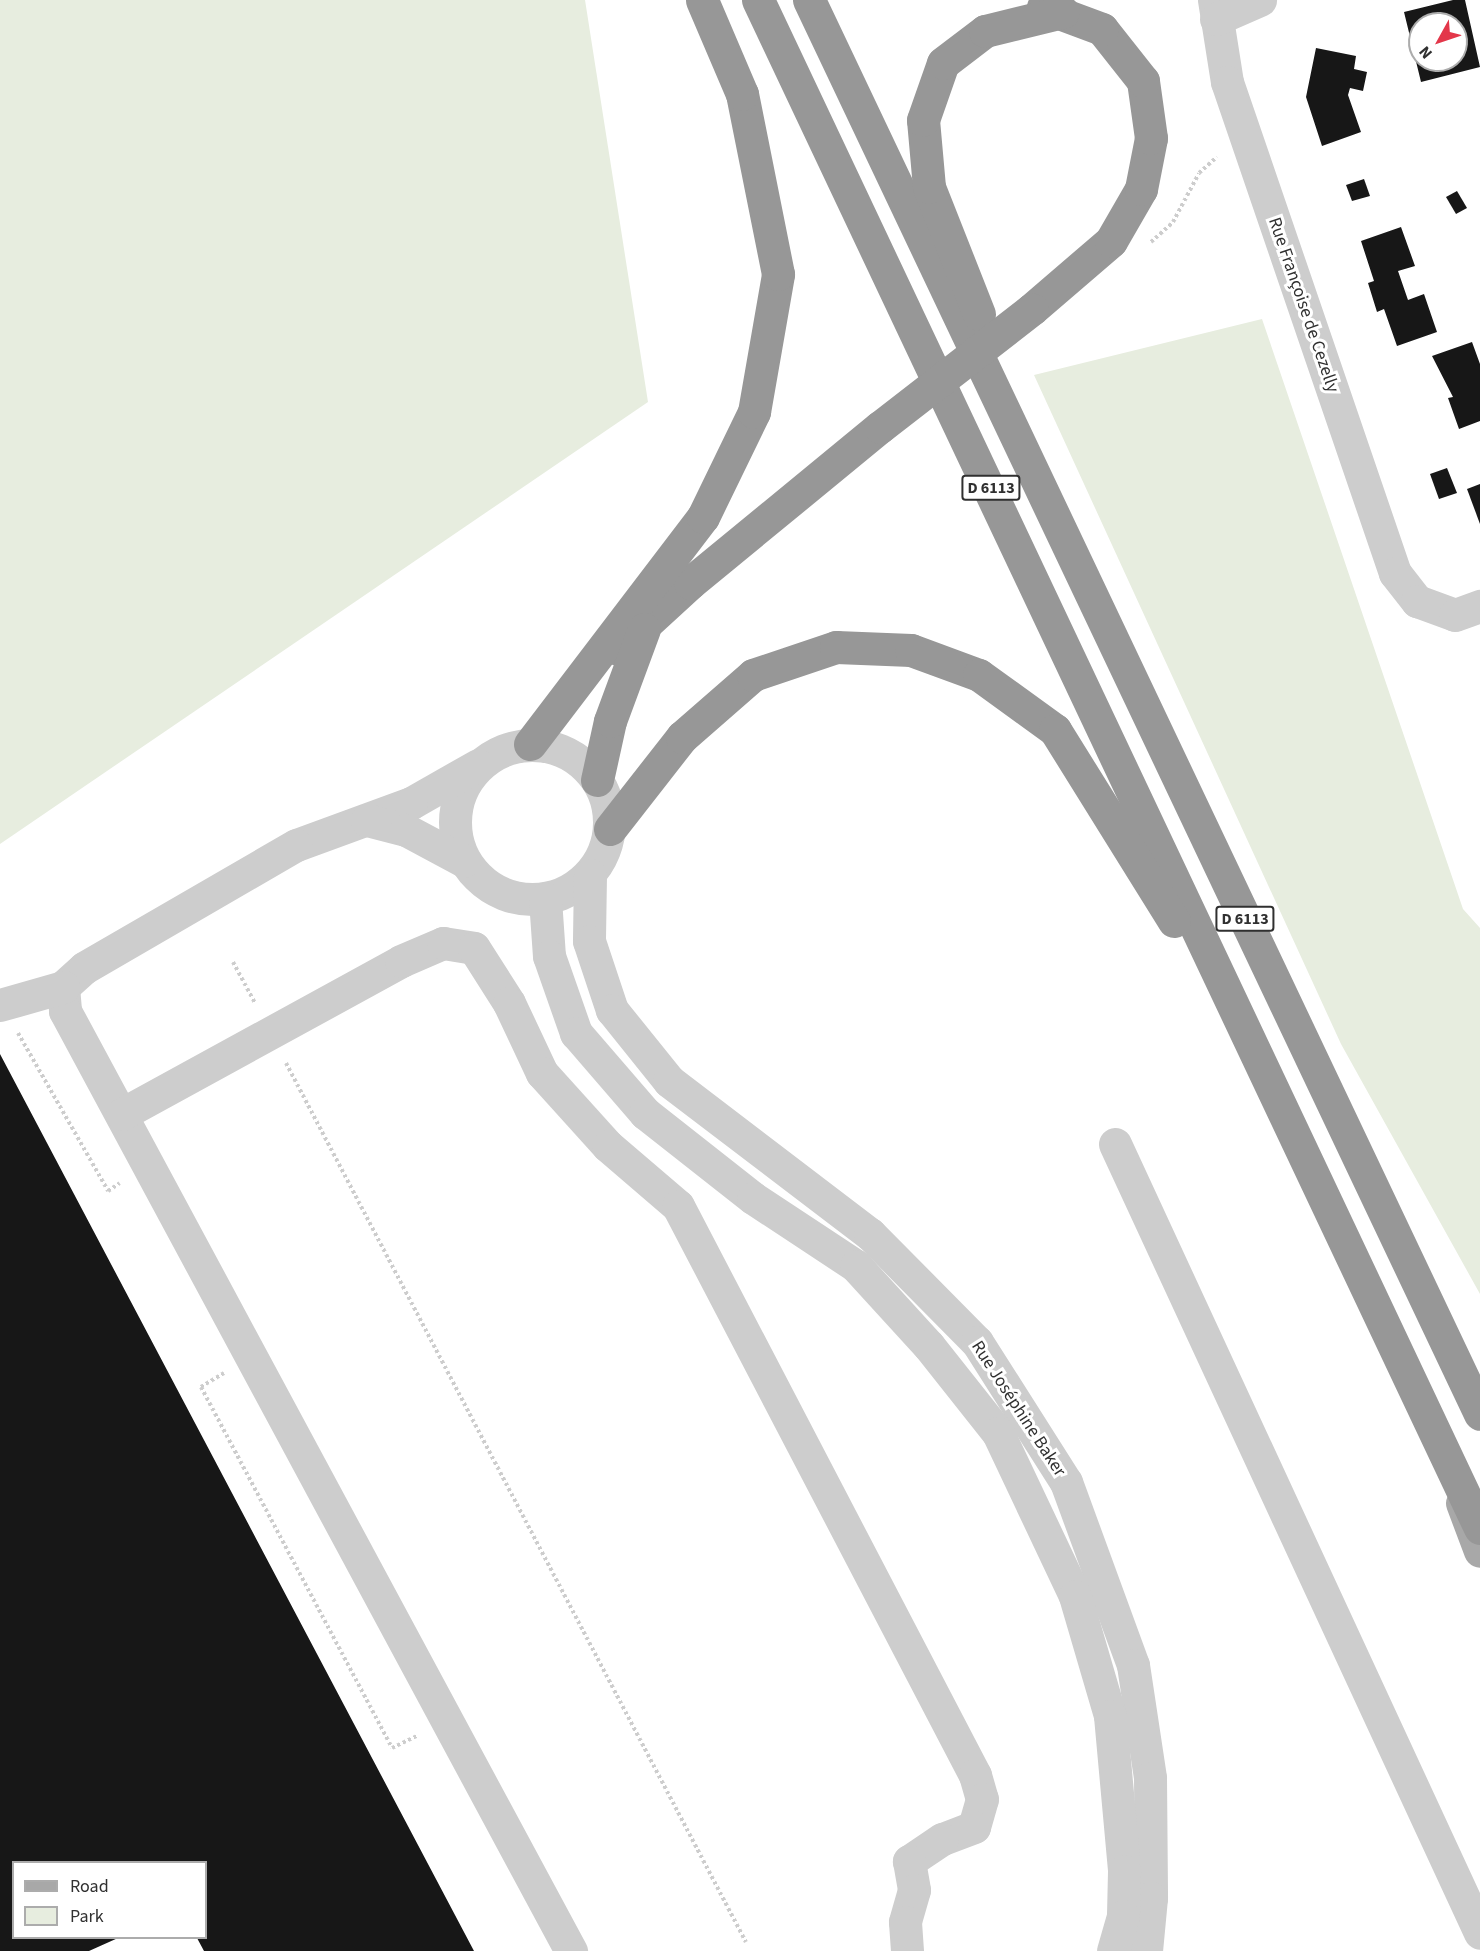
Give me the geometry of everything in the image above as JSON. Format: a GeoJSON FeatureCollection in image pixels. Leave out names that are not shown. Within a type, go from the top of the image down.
{"type":"FeatureCollection","features":[{"type":"Feature","properties":{"kind":"highway"},"geometry":{"type":"LineString","coordinates":[[530,744],[703,517],[754,412],[778,274],[742,94],[702,0]]}},
{"type":"Feature","properties":{"kind":"highway","name":"D 6113"},"geometry":{"type":"LineString","coordinates":[[758,0],[1480,1528]]}},
{"type":"Feature","properties":{"kind":"highway","name":"D 6113"},"geometry":{"type":"LineString","coordinates":[[809,0],[1089,595],[1401,1242],[1480,1414]]}},
{"type":"Feature","properties":{"kind":"highway"},"geometry":{"type":"LineString","coordinates":[[580,678],[645,629],[690,583],[880,427],[1032,309],[1111,241],[1141,189],[1150,138],[1143,81],[1102,29],[1063,12],[1018,0]]}},
{"type":"Feature","properties":{"kind":"highway"},"geometry":{"type":"LineString","coordinates":[[1063,12],[985,31],[943,63],[923,120],[929,187],[1089,595]]}},
{"type":"Feature","properties":{"kind":"highway"},"geometry":{"type":"LineString","coordinates":[[597,780],[610,721],[645,629]]}},
{"type":"Feature","properties":{"kind":"highway"},"geometry":{"type":"LineString","coordinates":[[610,829],[682,736],[753,675],[836,647],[911,650],[979,675],[1055,730],[1177,926],[1221,977]]}},
{"type":"Feature","properties":{"kind":"main road","name":"D 6113"},"geometry":{"type":"LineString","coordinates":[[1401,1242],[1480,1385]]}},
{"type":"Feature","properties":{"kind":"main road","name":"D 6113"},"geometry":{"type":"LineString","coordinates":[[1432,1426],[1480,1551]]}},
{"type":"Feature","properties":{"kind":"street"},"geometry":{"type":"LineString","coordinates":[[1215,9],[1260,0]]}},
{"type":"Feature","properties":{"kind":"street","name":"Rue Françoise de Cezelly"},"geometry":{"type":"LineString","coordinates":[[1215,9],[1227,82],[1395,573],[1417,601],[1455,615],[1480,606]]}},
{"type":"Feature","properties":{"kind":"street"},"geometry":{"type":"LineString","coordinates":[[6,1014],[63,987],[84,968],[296,845],[411,803],[502,750],[530,744],[558,749],[580,761],[597,780],[608,803],[610,829],[604,854],[590,875],[569,891],[545,899],[521,900],[499,893],[479,880],[464,861],[455,838],[454,814],[462,787],[478,765]]}},
{"type":"Feature","properties":{"kind":"street"},"geometry":{"type":"LineString","coordinates":[[367,820],[406,831],[464,861]]}},
{"type":"Feature","properties":{"kind":"street","name":"Rue Joséphine Baker"},"geometry":{"type":"LineString","coordinates":[[590,875],[589,941],[612,1010],[619,1019],[669,1082],[870,1234],[977,1342],[1066,1482],[1133,1665],[1150,1778],[1151,1898],[1146,1951]]}},
{"type":"Feature","properties":{"kind":"street","name":"Rue Joséphine Baker"},"geometry":{"type":"LineString","coordinates":[[545,899],[549,956],[576,1033],[645,1113],[753,1198],[856,1266],[929,1346],[998,1433],[1075,1596],[1110,1716],[1124,1871],[1123,1917],[1113,1951]]}},
{"type":"Feature","properties":{"kind":"street"},"geometry":{"type":"LineString","coordinates":[[122,1114],[401,961],[442,943],[474,948],[509,1003],[542,1073],[608,1146],[678,1206],[975,1775],[982,1799],[974,1827],[942,1839],[909,1861],[914,1890],[905,1922],[907,1951]]}},
{"type":"Feature","properties":{"kind":"street"},"geometry":{"type":"LineString","coordinates":[[63,987],[66,1011],[571,1951]]}},
{"type":"Feature","properties":{"kind":"street"},"geometry":{"type":"LineString","coordinates":[[1115,1144],[1480,1933]]}},
{"type":"Feature","properties":{"kind":"path"},"geometry":{"type":"LineString","coordinates":[[233,962],[746,1942]]}},
{"type":"Feature","properties":{"kind":"path"},"geometry":{"type":"LineString","coordinates":[[6,1014],[108,1191],[129,1177]]}},
{"type":"Feature","properties":{"kind":"path"},"geometry":{"type":"LineString","coordinates":[[228,1370],[201,1387],[392,1748],[417,1736],[423,1746]]}},
{"type":"Feature","properties":{"kind":"green space"},"geometry":{"type":"Polygon","coordinates":[[[0,0],[585,0],[648,402],[0,844],[0,0]]]}},
{"type":"Feature","properties":{"kind":"green space"},"geometry":{"type":"Polygon","coordinates":[[[1262,319],[1463,909],[1480,928],[1480,1294],[1341,1044],[1034,375],[1262,319]]]}},
{"type":"Feature","properties":{"kind":"building"},"geometry":{"type":"Polygon","coordinates":[[[1453,0],[1465,0],[1468,12],[1408,12],[1408,28],[1404,12],[1453,0]]]}},
{"type":"Feature","properties":{"kind":"building"},"geometry":{"type":"Polygon","coordinates":[[[1468,13],[1480,67],[1468,70],[1468,13]]]}},
{"type":"Feature","properties":{"kind":"building"},"geometry":{"type":"Polygon","coordinates":[[[1316,48],[1356,56],[1354,69],[1367,72],[1363,91],[1350,88],[1348,95],[1361,132],[1322,146],[1306,97],[1316,48]]]}},
{"type":"Feature","properties":{"kind":"building"},"geometry":{"type":"Polygon","coordinates":[[[1419,72],[1460,72],[1421,82],[1419,72]]]}},
{"type":"Feature","properties":{"kind":"building"},"geometry":{"type":"Polygon","coordinates":[[[1364,179],[1370,196],[1352,201],[1346,185],[1364,179]]]}},
{"type":"Feature","properties":{"kind":"building"},"geometry":{"type":"Polygon","coordinates":[[[1457,191],[1467,208],[1456,214],[1446,197],[1457,191]]]}},
{"type":"Feature","properties":{"kind":"building"},"geometry":{"type":"Polygon","coordinates":[[[1401,227],[1415,266],[1398,271],[1408,300],[1424,294],[1437,332],[1397,346],[1384,309],[1377,312],[1368,283],[1374,281],[1361,241],[1401,227]]]}},
{"type":"Feature","properties":{"kind":"building"},"geometry":{"type":"Polygon","coordinates":[[[1472,342],[1480,364],[1480,421],[1459,429],[1448,398],[1453,397],[1432,356],[1472,342]]]}},
{"type":"Feature","properties":{"kind":"building"},"geometry":{"type":"Polygon","coordinates":[[[1447,468],[1457,493],[1439,499],[1430,474],[1447,468]]]}},
{"type":"Feature","properties":{"kind":"building"},"geometry":{"type":"Polygon","coordinates":[[[1480,484],[1480,524],[1467,489],[1480,484]]]}},
{"type":"Feature","properties":{"kind":"building"},"geometry":{"type":"Polygon","coordinates":[[[0,1054],[474,1951],[204,1951],[198,1939],[207,1939],[207,1861],[12,1861],[12,1939],[116,1939],[89,1951],[0,1951],[0,1054]]]}}]}
